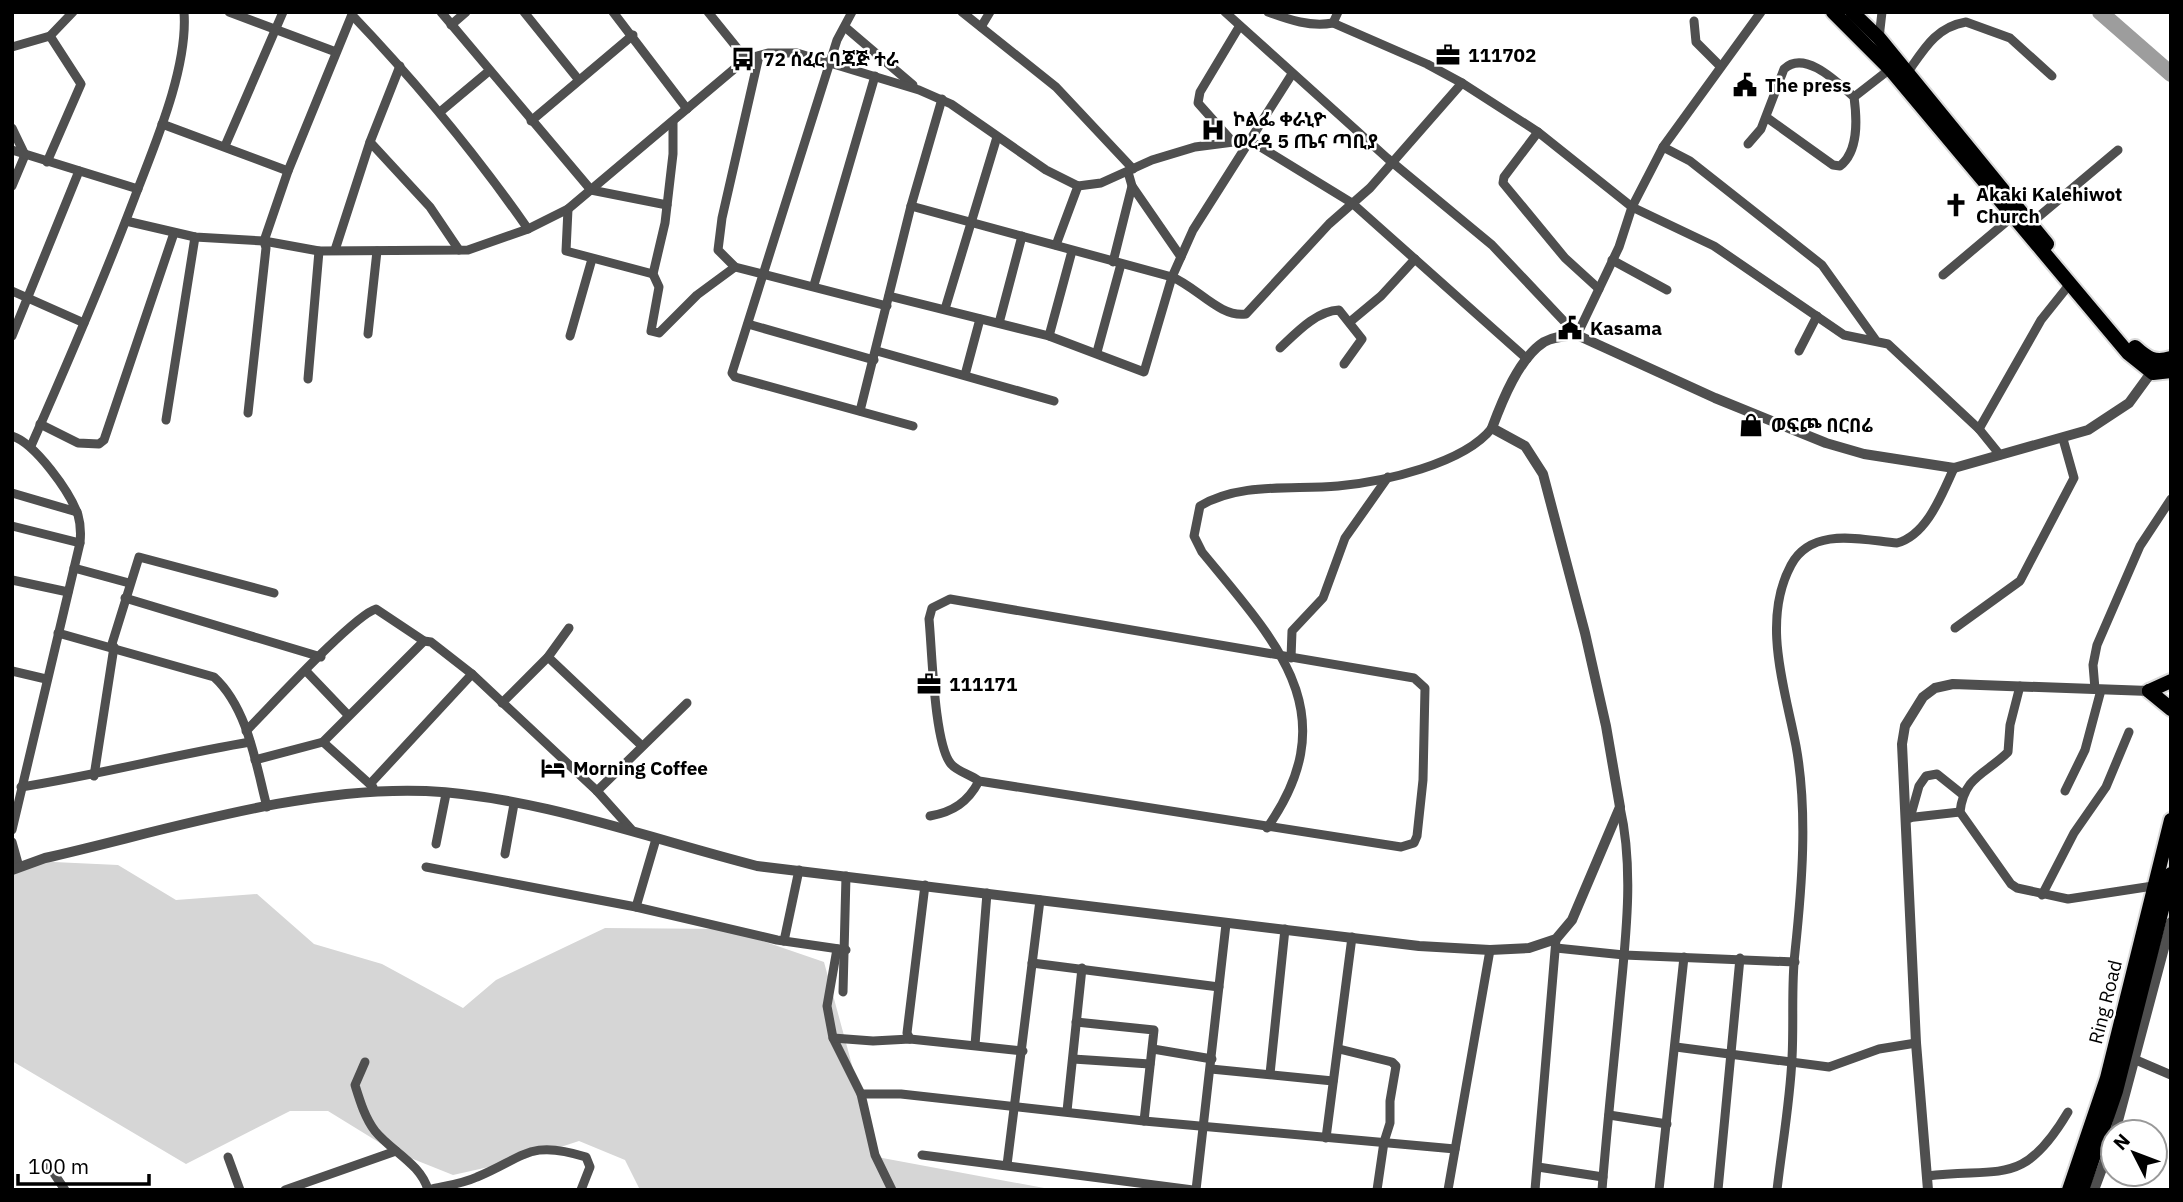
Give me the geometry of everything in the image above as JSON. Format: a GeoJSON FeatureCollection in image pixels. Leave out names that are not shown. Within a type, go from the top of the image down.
{"type":"FeatureCollection","features":[{"type":"Feature","properties":{"kind":"main road"},"geometry":{"type":"LineString","coordinates":[[1833,12],[1890,69],[2128,353],[2160,364]]}},
{"type":"Feature","properties":{"kind":"main road"},"geometry":{"type":"LineString","coordinates":[[1852,12],[1880,38],[2134,346],[2147,358],[2171,371]]}},
{"type":"Feature","properties":{"kind":"main road"},"geometry":{"type":"LineString","coordinates":[[2171,681],[2149,691],[2171,709]]}},
{"type":"Feature","properties":{"kind":"main road","name":"Ring Road"},"geometry":{"type":"LineString","coordinates":[[2068,1190],[2107,1078],[2171,820]]}},
{"type":"Feature","properties":{"kind":"main road","name":"Ring Road"},"geometry":{"type":"LineString","coordinates":[[2082,1190],[2116,1091],[2171,874]]}},
{"type":"Feature","properties":{"kind":"street"},"geometry":{"type":"LineString","coordinates":[[12,47],[50,36],[73,12]]}},
{"type":"Feature","properties":{"kind":"street"},"geometry":{"type":"LineString","coordinates":[[31,446],[126,221],[162,124],[173,86],[185,24],[184,12]]}},
{"type":"Feature","properties":{"kind":"street"},"geometry":{"type":"LineString","coordinates":[[229,12],[336,52]]}},
{"type":"Feature","properties":{"kind":"street"},"geometry":{"type":"LineString","coordinates":[[225,146],[282,12]]}},
{"type":"Feature","properties":{"kind":"street"},"geometry":{"type":"LineString","coordinates":[[441,12],[591,190],[667,205]]}},
{"type":"Feature","properties":{"kind":"street"},"geometry":{"type":"LineString","coordinates":[[451,25],[466,12]]}},
{"type":"Feature","properties":{"kind":"street"},"geometry":{"type":"LineString","coordinates":[[524,12],[578,79]]}},
{"type":"Feature","properties":{"kind":"street"},"geometry":{"type":"LineString","coordinates":[[612,12],[633,35],[687,109]]}},
{"type":"Feature","properties":{"kind":"street"},"geometry":{"type":"LineString","coordinates":[[708,12],[746,59]]}},
{"type":"Feature","properties":{"kind":"street"},"geometry":{"type":"LineString","coordinates":[[852,12],[837,40],[733,368],[735,377],[913,426]]}},
{"type":"Feature","properties":{"kind":"street"},"geometry":{"type":"LineString","coordinates":[[962,12],[1056,87],[1130,171],[1132,186],[1097,352]]}},
{"type":"Feature","properties":{"kind":"street"},"geometry":{"type":"LineString","coordinates":[[981,27],[990,12]]}},
{"type":"Feature","properties":{"kind":"street"},"geometry":{"type":"LineString","coordinates":[[1225,12],[1387,158],[1395,161],[1492,245],[1577,335],[1715,398],[1826,443],[1864,454],[1954,468],[2088,430],[2116,414],[2160,364]]}},
{"type":"Feature","properties":{"kind":"street"},"geometry":{"type":"LineString","coordinates":[[1268,12],[1319,25],[1333,23],[1427,64],[1462,83],[1538,132],[1632,207],[1714,246],[1844,335],[1875,339],[1888,344],[1979,429],[2000,455]]}},
{"type":"Feature","properties":{"kind":"street"},"geometry":{"type":"LineString","coordinates":[[1333,23],[1338,12]]}},
{"type":"Feature","properties":{"kind":"street"},"geometry":{"type":"LineString","coordinates":[[1577,335],[1612,260],[1632,207],[1663,147],[1761,12]]}},
{"type":"Feature","properties":{"kind":"street"},"geometry":{"type":"LineString","coordinates":[[1880,38],[1882,12]]}},
{"type":"Feature","properties":{"kind":"street"},"geometry":{"type":"LineString","coordinates":[[248,414],[266,248],[264,240],[288,171],[352,14],[440,112],[485,168],[528,229]]}},
{"type":"Feature","properties":{"kind":"street"},"geometry":{"type":"LineString","coordinates":[[1694,21],[1696,42],[1720,66]]}},
{"type":"Feature","properties":{"kind":"street"},"geometry":{"type":"LineString","coordinates":[[1908,72],[1927,44],[1941,31],[1966,22],[2010,38],[2052,76]]}},
{"type":"Feature","properties":{"kind":"street"},"geometry":{"type":"LineString","coordinates":[[845,27],[919,90]]}},
{"type":"Feature","properties":{"kind":"street"},"geometry":{"type":"LineString","coordinates":[[1231,140],[1198,103],[1200,92],[1239,27]]}},
{"type":"Feature","properties":{"kind":"street"},"geometry":{"type":"LineString","coordinates":[[531,121],[633,35]]}},
{"type":"Feature","properties":{"kind":"street"},"geometry":{"type":"LineString","coordinates":[[47,162],[81,83],[50,36]]}},
{"type":"Feature","properties":{"kind":"street"},"geometry":{"type":"LineString","coordinates":[[126,221],[194,237],[264,240],[319,251],[459,250],[528,229],[568,208],[673,123],[746,59],[797,54],[875,76],[942,99],[997,137],[1078,186],[1101,183],[1175,153],[1231,140],[1249,140],[1352,203],[1527,359]]}},
{"type":"Feature","properties":{"kind":"street"},"geometry":{"type":"LineString","coordinates":[[759,56],[718,239],[718,250],[735,267],[814,285],[887,306]]}},
{"type":"Feature","properties":{"kind":"street"},"geometry":{"type":"LineString","coordinates":[[1748,144],[1766,117],[1770,100],[1784,69],[1796,63],[1814,67],[1854,97],[1857,118],[1852,153],[1840,166],[1833,165],[1766,117]]}},
{"type":"Feature","properties":{"kind":"street"},"geometry":{"type":"LineString","coordinates":[[335,250],[370,142],[400,66]]}},
{"type":"Feature","properties":{"kind":"street"},"geometry":{"type":"LineString","coordinates":[[1854,97],[1890,69]]}},
{"type":"Feature","properties":{"kind":"street"},"geometry":{"type":"LineString","coordinates":[[440,112],[489,71]]}},
{"type":"Feature","properties":{"kind":"street"},"geometry":{"type":"LineString","coordinates":[[889,296],[1049,336],[1144,372],[1172,277],[1181,257],[1249,140],[1292,74]]}},
{"type":"Feature","properties":{"kind":"street"},"geometry":{"type":"LineString","coordinates":[[814,285],[875,76]]}},
{"type":"Feature","properties":{"kind":"street"},"geometry":{"type":"LineString","coordinates":[[911,206],[1172,277],[1199,290],[1224,312],[1246,314],[1395,161],[1462,83]]}},
{"type":"Feature","properties":{"kind":"street"},"geometry":{"type":"LineString","coordinates":[[860,411],[911,206],[942,99]]}},
{"type":"Feature","properties":{"kind":"street"},"geometry":{"type":"LineString","coordinates":[[673,123],[667,205],[653,274],[659,287],[651,327],[653,333],[659,333],[697,295],[735,267]]}},
{"type":"Feature","properties":{"kind":"street"},"geometry":{"type":"LineString","coordinates":[[162,124],[288,171]]}},
{"type":"Feature","properties":{"kind":"street"},"geometry":{"type":"LineString","coordinates":[[12,128],[25,155],[12,186]]}},
{"type":"Feature","properties":{"kind":"street"},"geometry":{"type":"LineString","coordinates":[[1538,132],[1504,177],[1503,183],[1565,258],[1599,289]]}},
{"type":"Feature","properties":{"kind":"street"},"geometry":{"type":"LineString","coordinates":[[944,309],[997,137]]}},
{"type":"Feature","properties":{"kind":"street"},"geometry":{"type":"LineString","coordinates":[[370,142],[430,207],[459,250]]}},
{"type":"Feature","properties":{"kind":"street"},"geometry":{"type":"LineString","coordinates":[[1663,147],[1690,161],[1822,265],[1875,339]]}},
{"type":"Feature","properties":{"kind":"street"},"geometry":{"type":"LineString","coordinates":[[12,150],[138,189]]}},
{"type":"Feature","properties":{"kind":"street"},"geometry":{"type":"LineString","coordinates":[[2031,223],[2118,150]]}},
{"type":"Feature","properties":{"kind":"street"},"geometry":{"type":"LineString","coordinates":[[12,335],[79,171]]}},
{"type":"Feature","properties":{"kind":"street"},"geometry":{"type":"LineString","coordinates":[[1056,245],[1078,186]]}},
{"type":"Feature","properties":{"kind":"street"},"geometry":{"type":"LineString","coordinates":[[1132,186],[1181,257]]}},
{"type":"Feature","properties":{"kind":"street"},"geometry":{"type":"LineString","coordinates":[[568,208],[563,248],[570,254],[653,274]]}},
{"type":"Feature","properties":{"kind":"street"},"geometry":{"type":"LineString","coordinates":[[1943,275],[2012,217]]}},
{"type":"Feature","properties":{"kind":"street"},"geometry":{"type":"LineString","coordinates":[[40,424],[78,443],[102,442],[174,233]]}},
{"type":"Feature","properties":{"kind":"street"},"geometry":{"type":"LineString","coordinates":[[999,323],[1022,236]]}},
{"type":"Feature","properties":{"kind":"street"},"geometry":{"type":"LineString","coordinates":[[166,420],[194,237]]}},
{"type":"Feature","properties":{"kind":"street"},"geometry":{"type":"LineString","coordinates":[[308,379],[319,251]]}},
{"type":"Feature","properties":{"kind":"street"},"geometry":{"type":"LineString","coordinates":[[368,334],[377,251]]}},
{"type":"Feature","properties":{"kind":"street"},"geometry":{"type":"LineString","coordinates":[[1049,336],[1072,251]]}},
{"type":"Feature","properties":{"kind":"street"},"geometry":{"type":"LineString","coordinates":[[1351,321],[1381,296],[1415,259]]}},
{"type":"Feature","properties":{"kind":"street"},"geometry":{"type":"LineString","coordinates":[[570,336],[592,260]]}},
{"type":"Feature","properties":{"kind":"street"},"geometry":{"type":"LineString","coordinates":[[1612,260],[1667,290]]}},
{"type":"Feature","properties":{"kind":"street"},"geometry":{"type":"LineString","coordinates":[[1979,429],[2040,320],[2069,285]]}},
{"type":"Feature","properties":{"kind":"street"},"geometry":{"type":"LineString","coordinates":[[12,291],[84,323]]}},
{"type":"Feature","properties":{"kind":"street"},"geometry":{"type":"LineString","coordinates":[[1280,348],[1303,327],[1329,310],[1339,310],[1351,321],[1362,339],[1344,364]]}},
{"type":"Feature","properties":{"kind":"street"},"geometry":{"type":"LineString","coordinates":[[1799,351],[1817,316]]}},
{"type":"Feature","properties":{"kind":"street"},"geometry":{"type":"LineString","coordinates":[[965,375],[980,319]]}},
{"type":"Feature","properties":{"kind":"street"},"geometry":{"type":"LineString","coordinates":[[748,324],[965,375],[1055,401]]}},
{"type":"Feature","properties":{"kind":"street"},"geometry":{"type":"LineString","coordinates":[[1267,828],[1280,809],[1304,748],[1304,720],[1287,657],[1202,552],[1194,536],[1200,506],[1221,494],[1340,486],[1388,477],[1428,466],[1472,448],[1492,428],[1527,359],[1542,343],[1556,337],[1577,335]]}},
{"type":"Feature","properties":{"kind":"street"},"geometry":{"type":"LineString","coordinates":[[1492,428],[1525,446],[1543,474],[1585,633],[1625,828],[1627,888],[1624,955],[1602,1190]]}},
{"type":"Feature","properties":{"kind":"street"},"geometry":{"type":"LineString","coordinates":[[12,436],[31,446],[77,512],[80,543],[18,780],[12,830]]}},
{"type":"Feature","properties":{"kind":"street"},"geometry":{"type":"LineString","coordinates":[[1955,628],[2012,589],[2024,574],[2074,478],[2063,439]]}},
{"type":"Feature","properties":{"kind":"street"},"geometry":{"type":"LineString","coordinates":[[1777,1190],[1792,1061],[1795,962],[1799,935],[1802,800],[1797,750],[1777,652],[1777,615],[1785,582],[1792,563],[1814,541],[1833,538],[1897,543],[1914,536],[1938,503],[1954,468]]}},
{"type":"Feature","properties":{"kind":"street"},"geometry":{"type":"LineString","coordinates":[[1287,657],[1292,631],[1323,598],[1345,538],[1388,477]]}},
{"type":"Feature","properties":{"kind":"street"},"geometry":{"type":"LineString","coordinates":[[12,493],[77,512]]}},
{"type":"Feature","properties":{"kind":"street"},"geometry":{"type":"LineString","coordinates":[[2065,791],[2085,750],[2098,690],[2093,664],[2097,645],[2140,546],[2171,499]]}},
{"type":"Feature","properties":{"kind":"street"},"geometry":{"type":"LineString","coordinates":[[12,526],[80,543]]}},
{"type":"Feature","properties":{"kind":"street"},"geometry":{"type":"LineString","coordinates":[[94,776],[112,647],[135,562],[144,556],[274,593]]}},
{"type":"Feature","properties":{"kind":"street"},"geometry":{"type":"LineString","coordinates":[[74,568],[129,583]]}},
{"type":"Feature","properties":{"kind":"street"},"geometry":{"type":"LineString","coordinates":[[12,580],[68,592]]}},
{"type":"Feature","properties":{"kind":"street"},"geometry":{"type":"LineString","coordinates":[[125,598],[321,657]]}},
{"type":"Feature","properties":{"kind":"street"},"geometry":{"type":"LineString","coordinates":[[950,599],[969,600],[1287,657],[1421,681],[1425,688],[1423,767],[1418,836],[1414,843],[1401,847],[1267,828],[979,781],[953,766],[944,753],[929,619],[932,608],[939,602],[950,599]]}},
{"type":"Feature","properties":{"kind":"street"},"geometry":{"type":"LineString","coordinates":[[246,730],[367,612],[376,610],[424,641],[431,642],[472,674],[597,791],[631,829]]}},
{"type":"Feature","properties":{"kind":"street"},"geometry":{"type":"LineString","coordinates":[[502,703],[548,657],[569,628]]}},
{"type":"Feature","properties":{"kind":"street"},"geometry":{"type":"LineString","coordinates":[[58,633],[214,677],[225,690],[246,730],[267,807]]}},
{"type":"Feature","properties":{"kind":"street"},"geometry":{"type":"LineString","coordinates":[[255,760],[323,742],[424,641]]}},
{"type":"Feature","properties":{"kind":"street"},"geometry":{"type":"LineString","coordinates":[[548,657],[641,745]]}},
{"type":"Feature","properties":{"kind":"street"},"geometry":{"type":"LineString","coordinates":[[12,670],[46,679]]}},
{"type":"Feature","properties":{"kind":"street"},"geometry":{"type":"LineString","coordinates":[[306,671],[348,715]]}},
{"type":"Feature","properties":{"kind":"street"},"geometry":{"type":"LineString","coordinates":[[370,784],[472,674]]}},
{"type":"Feature","properties":{"kind":"street"},"geometry":{"type":"LineString","coordinates":[[1928,1190],[1916,1043],[1902,744],[1905,726],[1923,697],[1935,688],[1953,684],[2149,691]]}},
{"type":"Feature","properties":{"kind":"street"},"geometry":{"type":"LineString","coordinates":[[2020,686],[2010,726],[2008,752],[1987,766],[1962,794],[1960,812],[2011,884],[2042,895],[2068,899],[2153,886]]}},
{"type":"Feature","properties":{"kind":"street"},"geometry":{"type":"LineString","coordinates":[[597,791],[641,745],[687,704]]}},
{"type":"Feature","properties":{"kind":"street"},"geometry":{"type":"LineString","coordinates":[[2042,895],[2074,833],[2106,787],[2129,732]]}},
{"type":"Feature","properties":{"kind":"street"},"geometry":{"type":"LineString","coordinates":[[18,780],[94,776],[169,755],[250,742]]}},
{"type":"Feature","properties":{"kind":"street"},"geometry":{"type":"LineString","coordinates":[[323,742],[379,793]]}},
{"type":"Feature","properties":{"kind":"street"},"geometry":{"type":"LineString","coordinates":[[1907,818],[1919,786],[1926,776],[1937,774],[1962,794]]}},
{"type":"Feature","properties":{"kind":"street"},"geometry":{"type":"LineString","coordinates":[[930,816],[956,808],[971,795],[979,781]]}},
{"type":"Feature","properties":{"kind":"street"},"geometry":{"type":"LineString","coordinates":[[12,842],[16,869],[267,807],[319,798],[426,791],[514,804],[631,829],[656,839],[757,866],[1419,946],[1490,950],[1529,948],[1556,943],[1624,955],[1795,962]]}},
{"type":"Feature","properties":{"kind":"street"},"geometry":{"type":"LineString","coordinates":[[436,844],[446,794]]}},
{"type":"Feature","properties":{"kind":"street"},"geometry":{"type":"LineString","coordinates":[[505,853],[514,804]]}},
{"type":"Feature","properties":{"kind":"street"},"geometry":{"type":"LineString","coordinates":[[1535,1190],[1556,943],[1572,920],[1620,807]]}},
{"type":"Feature","properties":{"kind":"street"},"geometry":{"type":"LineString","coordinates":[[1907,818],[1960,812]]}},
{"type":"Feature","properties":{"kind":"street"},"geometry":{"type":"LineString","coordinates":[[636,907],[656,839]]}},
{"type":"Feature","properties":{"kind":"street"},"geometry":{"type":"LineString","coordinates":[[426,867],[636,907],[784,941],[841,950]]}},
{"type":"Feature","properties":{"kind":"street"},"geometry":{"type":"LineString","coordinates":[[784,941],[799,870]]}},
{"type":"Feature","properties":{"kind":"street"},"geometry":{"type":"LineString","coordinates":[[843,992],[841,950],[846,876]]}},
{"type":"Feature","properties":{"kind":"street"},"geometry":{"type":"LineString","coordinates":[[910,1039],[907,1033],[925,885]]}},
{"type":"Feature","properties":{"kind":"street"},"geometry":{"type":"LineString","coordinates":[[975,1045],[988,893]]}},
{"type":"Feature","properties":{"kind":"street"},"geometry":{"type":"LineString","coordinates":[[1007,1165],[1040,900]]}},
{"type":"Feature","properties":{"kind":"street"},"geometry":{"type":"LineString","coordinates":[[2119,1118],[2171,922]]}},
{"type":"Feature","properties":{"kind":"street"},"geometry":{"type":"LineString","coordinates":[[922,1155],[1195,1190],[1205,1126],[1226,924]]}},
{"type":"Feature","properties":{"kind":"street"},"geometry":{"type":"LineString","coordinates":[[1270,1074],[1285,929]]}},
{"type":"Feature","properties":{"kind":"street"},"geometry":{"type":"LineString","coordinates":[[1326,1138],[1352,937]]}},
{"type":"Feature","properties":{"kind":"street"},"geometry":{"type":"LineString","coordinates":[[841,950],[827,1006],[833,1038],[861,1094],[874,1155],[892,1190]]}},
{"type":"Feature","properties":{"kind":"street"},"geometry":{"type":"LineString","coordinates":[[1448,1190],[1490,950]]}},
{"type":"Feature","properties":{"kind":"street"},"geometry":{"type":"LineString","coordinates":[[1659,1190],[1684,957]]}},
{"type":"Feature","properties":{"kind":"street"},"geometry":{"type":"LineString","coordinates":[[1718,1190],[1740,958]]}},
{"type":"Feature","properties":{"kind":"street"},"geometry":{"type":"LineString","coordinates":[[1032,963],[1219,987]]}},
{"type":"Feature","properties":{"kind":"street"},"geometry":{"type":"LineString","coordinates":[[1067,1111],[1082,968]]}},
{"type":"Feature","properties":{"kind":"street"},"geometry":{"type":"LineString","coordinates":[[1076,1022],[1153,1028],[1156,1032],[1143,1121]]}},
{"type":"Feature","properties":{"kind":"street"},"geometry":{"type":"LineString","coordinates":[[833,1038],[883,1041],[910,1039],[1023,1051]]}},
{"type":"Feature","properties":{"kind":"street"},"geometry":{"type":"LineString","coordinates":[[1676,1047],[1829,1067],[1880,1049],[1916,1043]]}},
{"type":"Feature","properties":{"kind":"street"},"geometry":{"type":"LineString","coordinates":[[1153,1049],[1212,1064],[1333,1081]]}},
{"type":"Feature","properties":{"kind":"street"},"geometry":{"type":"LineString","coordinates":[[1339,1049],[1391,1062],[1396,1066],[1390,1101],[1390,1123],[1384,1142],[1377,1190]]}},
{"type":"Feature","properties":{"kind":"street"},"geometry":{"type":"LineString","coordinates":[[1073,1059],[1150,1064]]}},
{"type":"Feature","properties":{"kind":"street"},"geometry":{"type":"LineString","coordinates":[[2136,1060],[2171,1075]]}},
{"type":"Feature","properties":{"kind":"street"},"geometry":{"type":"LineString","coordinates":[[365,1062],[355,1085],[375,1131],[417,1171],[428,1190],[476,1178],[520,1154],[541,1149],[561,1149],[586,1157],[590,1167],[581,1190]]}},
{"type":"Feature","properties":{"kind":"street"},"geometry":{"type":"LineString","coordinates":[[861,1094],[901,1094],[1143,1121],[1455,1149]]}},
{"type":"Feature","properties":{"kind":"street"},"geometry":{"type":"LineString","coordinates":[[1927,1176],[2003,1173],[2019,1166],[2029,1161],[2055,1134],[2068,1112]]}},
{"type":"Feature","properties":{"kind":"street"},"geometry":{"type":"LineString","coordinates":[[1609,1115],[1667,1124]]}},
{"type":"Feature","properties":{"kind":"street"},"geometry":{"type":"LineString","coordinates":[[285,1190],[396,1151]]}},
{"type":"Feature","properties":{"kind":"street"},"geometry":{"type":"LineString","coordinates":[[228,1157],[240,1190]]}},
{"type":"Feature","properties":{"kind":"street"},"geometry":{"type":"LineString","coordinates":[[49,1166],[65,1190]]}},
{"type":"Feature","properties":{"kind":"street"},"geometry":{"type":"LineString","coordinates":[[1538,1167],[1603,1177]]}},
{"type":"Feature","properties":{"kind":"shaded area"},"geometry":{"type":"Polygon","coordinates":[[[32,861],[118,865],[176,900],[257,894],[314,944],[382,964],[463,1008],[496,980],[605,928],[728,929],[824,962],[877,1157],[1055,1190],[640,1190],[625,1160],[579,1141],[524,1159],[453,1175],[393,1151],[328,1111],[290,1111],[186,1164],[12,1061],[12,869],[32,861]]]}},
{"type":"Feature","properties":{"kind":"waterway"},"geometry":{"type":"LineString","coordinates":[[2100,12],[2171,74]]}},
{"type":"Feature","properties":{"kind":"place","name":"111702"},"geometry":{"type":"Point","coordinates":[1448,55]}},
{"type":"Feature","properties":{"kind":"place","name":"72 ሰፈር ባጃጅ ተራ"},"geometry":{"type":"Point","coordinates":[743,59]}},
{"type":"Feature","properties":{"kind":"place","name":"The press"},"geometry":{"type":"Point","coordinates":[1745,85]}},
{"type":"Feature","properties":{"kind":"place","name":"ኮልፌ ቀራኒዮ ወረዳ 5 ጤና ጣቢያ"},"geometry":{"type":"Point","coordinates":[1213,130]}},
{"type":"Feature","properties":{"kind":"place","name":"Akaki Kalehiwot Church"},"geometry":{"type":"Point","coordinates":[1956,205]}},
{"type":"Feature","properties":{"kind":"place","name":"Kasama"},"geometry":{"type":"Point","coordinates":[1570,328]}},
{"type":"Feature","properties":{"kind":"place","name":"ወፍጮ በርበሬ"},"geometry":{"type":"Point","coordinates":[1751,425]}},
{"type":"Feature","properties":{"kind":"place","name":"111171"},"geometry":{"type":"Point","coordinates":[929,684]}},
{"type":"Feature","properties":{"kind":"place","name":"Morning Coffee"},"geometry":{"type":"Point","coordinates":[553,768]}}]}
